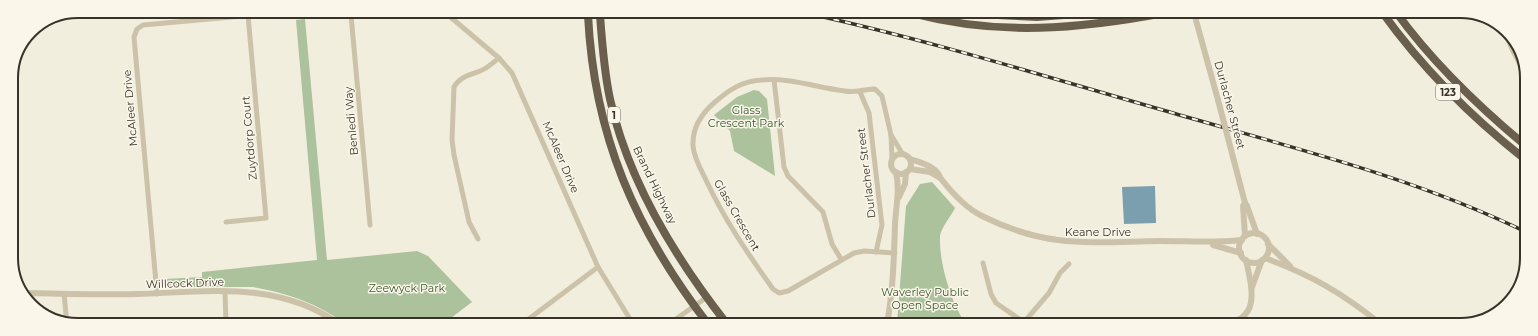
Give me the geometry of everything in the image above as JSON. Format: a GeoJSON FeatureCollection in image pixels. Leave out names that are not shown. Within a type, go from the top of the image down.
{"type":"FeatureCollection","features":[{"type":"Feature","properties":{"kind":"highway","name":"1"},"geometry":{"type":"LineString","coordinates":[[588,18],[591,56],[600,108],[611,149],[636,210],[667,266],[704,318]]}},
{"type":"Feature","properties":{"kind":"highway","name":"Brand Highway"},"geometry":{"type":"LineString","coordinates":[[600,18],[604,68],[610,100],[620,136],[636,176],[653,210],[688,269],[723,318]]}},
{"type":"Feature","properties":{"kind":"highway"},"geometry":{"type":"LineString","coordinates":[[930,18],[976,26],[1025,29],[1068,28],[1132,18]]}},
{"type":"Feature","properties":{"kind":"highway","name":"123"},"geometry":{"type":"LineString","coordinates":[[1387,18],[1434,78],[1520,155]]}},
{"type":"Feature","properties":{"kind":"highway","name":"123"},"geometry":{"type":"LineString","coordinates":[[1401,18],[1428,52],[1498,123],[1520,141]]}},
{"type":"Feature","properties":{"kind":"street","name":"McAleer Drive"},"geometry":{"type":"LineString","coordinates":[[157,294],[134,37],[137,29],[143,25],[221,18]]}},
{"type":"Feature","properties":{"kind":"street","name":"Zuytdorp Court"},"geometry":{"type":"LineString","coordinates":[[226,222],[266,218],[248,18]]}},
{"type":"Feature","properties":{"kind":"street","name":"Benledi Way"},"geometry":{"type":"LineString","coordinates":[[351,18],[370,225]]}},
{"type":"Feature","properties":{"kind":"street","name":"McAleer Drive"},"geometry":{"type":"LineString","coordinates":[[452,18],[499,58],[512,73],[598,267],[629,318]]}},
{"type":"Feature","properties":{"kind":"street","name":"Durlacher Street"},"geometry":{"type":"LineString","coordinates":[[1196,18],[1244,203],[1244,238]]}},
{"type":"Feature","properties":{"kind":"street"},"geometry":{"type":"LineString","coordinates":[[478,239],[469,222],[454,155],[452,140],[454,87],[463,77],[487,68],[499,58]]}},
{"type":"Feature","properties":{"kind":"street"},"geometry":{"type":"LineString","coordinates":[[774,80],[784,167],[788,176],[823,212],[832,244],[841,259]]}},
{"type":"Feature","properties":{"kind":"street","name":"Glass Crescent"},"geometry":{"type":"LineString","coordinates":[[891,135],[884,112],[882,96],[875,89],[860,92],[774,80],[749,81],[732,88],[708,108],[699,119],[694,131],[693,146],[697,162],[716,202],[737,239],[773,289],[779,293],[788,291],[841,259],[854,253],[895,253]]}},
{"type":"Feature","properties":{"kind":"street","name":"Durlacher Street"},"geometry":{"type":"LineString","coordinates":[[860,92],[869,113],[882,225],[876,252]]}},
{"type":"Feature","properties":{"kind":"street"},"geometry":{"type":"LineString","coordinates":[[889,318],[895,253],[895,222],[899,197],[905,184],[910,159],[902,154],[891,135]]}},
{"type":"Feature","properties":{"kind":"street"},"geometry":{"type":"LineString","coordinates":[[891,135],[891,167],[896,172],[899,197]]}},
{"type":"Feature","properties":{"kind":"street"},"geometry":{"type":"LineString","coordinates":[[892,159],[897,154],[902,154]]}},
{"type":"Feature","properties":{"kind":"street","name":"Keane Drive"},"geometry":{"type":"LineString","coordinates":[[910,159],[938,172],[940,178]]}},
{"type":"Feature","properties":{"kind":"street"},"geometry":{"type":"LineString","coordinates":[[896,172],[908,171]]}},
{"type":"Feature","properties":{"kind":"street","name":"Keane Drive"},"geometry":{"type":"LineString","coordinates":[[908,171],[930,172],[940,178],[960,201],[981,215],[1007,228],[1030,235],[1055,241],[1080,243],[1160,241],[1203,243],[1221,246],[1241,253]]}},
{"type":"Feature","properties":{"kind":"street","name":"Durlacher Street"},"geometry":{"type":"LineString","coordinates":[[1244,203],[1248,206],[1257,234]]}},
{"type":"Feature","properties":{"kind":"street"},"geometry":{"type":"LineString","coordinates":[[1240,318],[1246,314],[1252,296],[1252,287],[1246,260],[1241,253],[1240,246],[1244,238],[1257,234],[1264,237],[1268,244],[1291,267]]}},
{"type":"Feature","properties":{"kind":"street","name":"Keane Drive"},"geometry":{"type":"LineString","coordinates":[[1203,243],[1244,238]]}},
{"type":"Feature","properties":{"kind":"street"},"geometry":{"type":"LineString","coordinates":[[1252,287],[1263,259],[1268,253],[1268,244]]}},
{"type":"Feature","properties":{"kind":"street"},"geometry":{"type":"LineString","coordinates":[[1246,260],[1254,262],[1263,259],[1291,267],[1319,280],[1350,299],[1373,318]]}},
{"type":"Feature","properties":{"kind":"street"},"geometry":{"type":"LineString","coordinates":[[983,263],[991,294],[996,303],[1018,318]]}},
{"type":"Feature","properties":{"kind":"street"},"geometry":{"type":"LineString","coordinates":[[1030,318],[1049,293],[1060,273],[1070,264]]}},
{"type":"Feature","properties":{"kind":"street"},"geometry":{"type":"LineString","coordinates":[[530,318],[598,267]]}},
{"type":"Feature","properties":{"kind":"street"},"geometry":{"type":"LineString","coordinates":[[225,291],[226,318]]}},
{"type":"Feature","properties":{"kind":"street","name":"Willcock Drive"},"geometry":{"type":"LineString","coordinates":[[30,293],[157,294],[225,291],[262,293],[281,296],[305,304],[329,318]]}},
{"type":"Feature","properties":{"kind":"street"},"geometry":{"type":"LineString","coordinates":[[64,294],[67,317]]}},
{"type":"Feature","properties":{"kind":"street"},"geometry":{"type":"LineString","coordinates":[[677,318],[707,297]]}},
{"type":"Feature","properties":{"kind":"green space","name":"Zeewyck Park"},"geometry":{"type":"Polygon","coordinates":[[[305,19],[327,260],[417,251],[428,256],[472,302],[451,318],[336,318],[324,310],[301,300],[265,289],[253,287],[167,287],[165,279],[202,277],[202,272],[317,260],[296,20],[305,19]]]}},
{"type":"Feature","properties":{"kind":"green space","name":"Glass Crescent Park"},"geometry":{"type":"Polygon","coordinates":[[[754,90],[759,91],[767,99],[775,176],[734,151],[730,131],[714,115],[737,97],[754,90]]]}},
{"type":"Feature","properties":{"kind":"green space","name":"Waverley Public Open Space"},"geometry":{"type":"Polygon","coordinates":[[[932,182],[955,208],[941,233],[940,247],[947,282],[955,305],[963,318],[897,318],[906,206],[920,184],[932,182]]]}},
{"type":"Feature","properties":{"kind":"water"},"geometry":{"type":"Polygon","coordinates":[[[1155,186],[1156,223],[1124,224],[1122,187],[1155,186]]]}},
{"type":"Feature","properties":{"kind":"railway"},"geometry":{"type":"LineString","coordinates":[[827,18],[947,48],[1352,165],[1440,195],[1520,229]]}}]}
